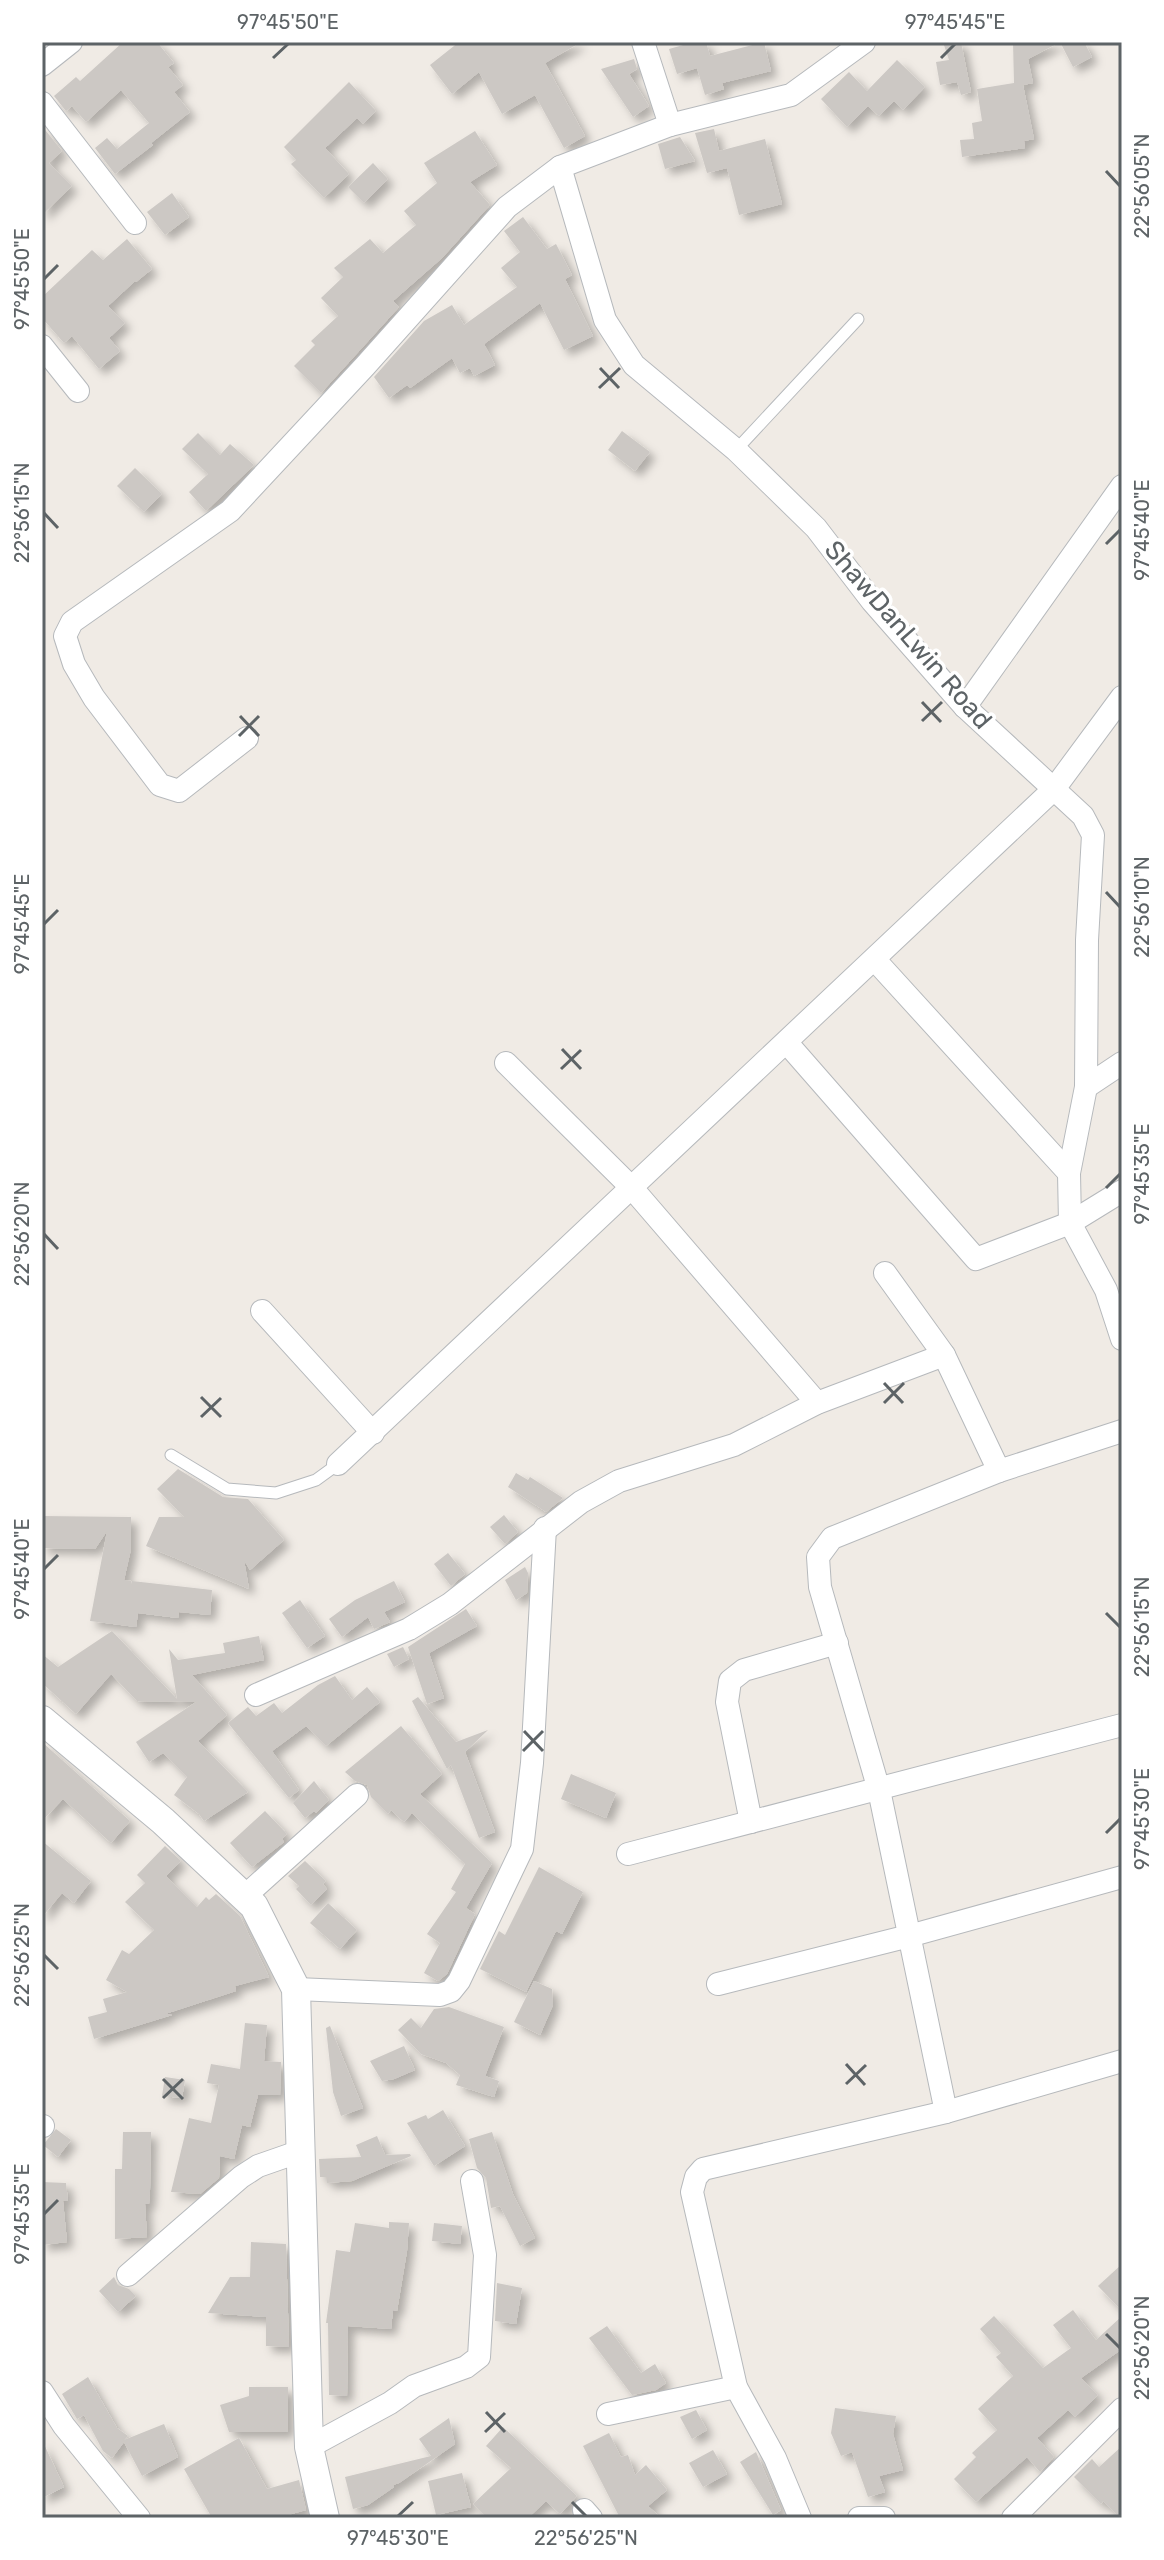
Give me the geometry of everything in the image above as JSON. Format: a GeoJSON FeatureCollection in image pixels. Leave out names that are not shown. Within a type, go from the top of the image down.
{"type":"FeatureCollection","features":[{"type":"Feature","properties":{"kind":"street"},"geometry":{"type":"LineString","coordinates":[[42,65],[71,42]]}},
{"type":"Feature","properties":{"kind":"street"},"geometry":{"type":"LineString","coordinates":[[643,42],[670,125]]}},
{"type":"Feature","properties":{"kind":"street"},"geometry":{"type":"LineString","coordinates":[[247,738],[179,791],[160,785],[94,698],[74,664],[65,636],[72,622],[230,511],[507,207],[560,167],[670,125],[791,95],[839,50],[864,42]]}},
{"type":"Feature","properties":{"kind":"street"},"geometry":{"type":"LineString","coordinates":[[42,103],[135,223]]}},
{"type":"Feature","properties":{"kind":"street","name":"ShawDanLwin Road"},"geometry":{"type":"LineString","coordinates":[[560,167],[605,320],[634,365],[736,450],[816,528],[872,601],[965,707],[1083,816],[1093,835],[1087,940],[1086,1087],[1069,1173],[1070,1223],[1106,1290],[1122,1339]]}},
{"type":"Feature","properties":{"kind":"street"},"geometry":{"type":"LineString","coordinates":[[42,346],[78,391]]}},
{"type":"Feature","properties":{"kind":"street"},"geometry":{"type":"LineString","coordinates":[[965,707],[1122,486]]}},
{"type":"Feature","properties":{"kind":"street"},"geometry":{"type":"LineString","coordinates":[[338,1464],[1054,789],[1122,697]]}},
{"type":"Feature","properties":{"kind":"street"},"geometry":{"type":"LineString","coordinates":[[875,960],[1069,1173]]}},
{"type":"Feature","properties":{"kind":"street"},"geometry":{"type":"LineString","coordinates":[[787,1043],[976,1259],[1070,1223],[1122,1191]]}},
{"type":"Feature","properties":{"kind":"street"},"geometry":{"type":"LineString","coordinates":[[506,1063],[632,1188],[817,1403]]}},
{"type":"Feature","properties":{"kind":"street"},"geometry":{"type":"LineString","coordinates":[[1086,1087],[1122,1063]]}},
{"type":"Feature","properties":{"kind":"street"},"geometry":{"type":"LineString","coordinates":[[885,1273],[944,1355],[999,1471]]}},
{"type":"Feature","properties":{"kind":"street"},"geometry":{"type":"LineString","coordinates":[[262,1311],[373,1433]]}},
{"type":"Feature","properties":{"kind":"street"},"geometry":{"type":"LineString","coordinates":[[256,1695],[409,1629],[450,1604],[581,1502],[619,1481],[734,1445],[817,1403],[944,1355]]}},
{"type":"Feature","properties":{"kind":"street"},"geometry":{"type":"LineString","coordinates":[[946,2112],[879,1790],[820,1587],[818,1557],[832,1538],[999,1471],[1122,1431]]}},
{"type":"Feature","properties":{"kind":"street"},"geometry":{"type":"LineString","coordinates":[[296,1989],[440,1995],[451,1991],[459,1981],[522,1849],[532,1763],[545,1528]]}},
{"type":"Feature","properties":{"kind":"street"},"geometry":{"type":"LineString","coordinates":[[751,1822],[727,1702],[730,1681],[744,1670],[837,1643]]}},
{"type":"Feature","properties":{"kind":"street"},"geometry":{"type":"LineString","coordinates":[[42,1720],[163,1821],[254,1906],[296,1989],[309,2447],[325,2518]]}},
{"type":"Feature","properties":{"kind":"street"},"geometry":{"type":"LineString","coordinates":[[628,1854],[1122,1725]]}},
{"type":"Feature","properties":{"kind":"street"},"geometry":{"type":"LineString","coordinates":[[244,1897],[357,1795]]}},
{"type":"Feature","properties":{"kind":"street"},"geometry":{"type":"LineString","coordinates":[[718,1984],[909,1936],[1122,1877]]}},
{"type":"Feature","properties":{"kind":"street"},"geometry":{"type":"LineString","coordinates":[[800,2518],[775,2458],[736,2387],[692,2192],[696,2177],[703,2169],[946,2112],[1122,2061]]}},
{"type":"Feature","properties":{"kind":"street"},"geometry":{"type":"LineString","coordinates":[[128,2275],[241,2177],[258,2166],[301,2151]]}},
{"type":"Feature","properties":{"kind":"street"},"geometry":{"type":"LineString","coordinates":[[309,2447],[390,2403],[414,2386],[466,2367],[479,2357],[485,2255],[472,2181]]}},
{"type":"Feature","properties":{"kind":"street"},"geometry":{"type":"LineString","coordinates":[[608,2414],[736,2387]]}},
{"type":"Feature","properties":{"kind":"street"},"geometry":{"type":"LineString","coordinates":[[42,2392],[64,2426],[139,2518]]}},
{"type":"Feature","properties":{"kind":"street"},"geometry":{"type":"LineString","coordinates":[[1013,2518],[1120,2414]]}},
{"type":"Feature","properties":{"kind":"street"},"geometry":{"type":"LineString","coordinates":[[859,2518],[884,2518]]}},
{"type":"Feature","properties":{"kind":"lane"},"geometry":{"type":"LineString","coordinates":[[736,450],[858,319]]}},
{"type":"Feature","properties":{"kind":"lane"},"geometry":{"type":"LineString","coordinates":[[171,1455],[227,1489],[276,1493],[316,1480],[338,1464]]}},
{"type":"Feature","properties":{"kind":"building"},"geometry":{"type":"Polygon","coordinates":[[[123,42],[157,42],[174,63],[168,67],[183,85],[174,92],[190,112],[115,174],[95,148],[107,138],[117,149],[149,123],[121,90],[86,122],[72,106],[66,111],[54,96],[76,77],[80,81],[123,42]]]}},
{"type":"Feature","properties":{"kind":"building"},"geometry":{"type":"Polygon","coordinates":[[[459,42],[581,42],[545,63],[585,136],[564,148],[535,95],[502,114],[479,72],[452,94],[430,65],[459,42]]]}},
{"type":"Feature","properties":{"kind":"building"},"geometry":{"type":"Polygon","coordinates":[[[706,42],[710,56],[764,42],[771,71],[722,83],[724,89],[705,95],[697,68],[677,74],[669,49],[706,42]]]}},
{"type":"Feature","properties":{"kind":"building"},"geometry":{"type":"Polygon","coordinates":[[[943,42],[961,42],[971,92],[961,95],[957,82],[940,85],[936,62],[949,60],[943,42]]]}},
{"type":"Feature","properties":{"kind":"building"},"geometry":{"type":"Polygon","coordinates":[[[1013,42],[1060,42],[1028,59],[1033,83],[1023,85],[1034,139],[1024,141],[1025,148],[962,157],[960,140],[974,139],[972,123],[982,121],[977,89],[1014,83],[1013,42]]]}},
{"type":"Feature","properties":{"kind":"building"},"geometry":{"type":"Polygon","coordinates":[[[1060,42],[1084,42],[1092,57],[1073,67],[1060,42]]]}},
{"type":"Feature","properties":{"kind":"building"},"geometry":{"type":"Polygon","coordinates":[[[634,59],[637,69],[629,74],[649,106],[633,117],[601,69],[634,59]]]}},
{"type":"Feature","properties":{"kind":"building"},"geometry":{"type":"Polygon","coordinates":[[[897,60],[925,87],[903,110],[894,101],[879,116],[868,106],[847,127],[821,99],[849,72],[867,91],[897,60]]]}},
{"type":"Feature","properties":{"kind":"building"},"geometry":{"type":"Polygon","coordinates":[[[349,82],[376,111],[363,124],[357,118],[325,148],[349,174],[324,198],[291,164],[296,160],[284,147],[349,82]]]}},
{"type":"Feature","properties":{"kind":"building"},"geometry":{"type":"Polygon","coordinates":[[[42,126],[62,151],[49,163],[72,186],[42,215],[42,126]]]}},
{"type":"Feature","properties":{"kind":"building"},"geometry":{"type":"Polygon","coordinates":[[[714,129],[719,151],[765,139],[782,204],[739,215],[727,168],[707,173],[695,133],[714,129]]]}},
{"type":"Feature","properties":{"kind":"building"},"geometry":{"type":"Polygon","coordinates":[[[475,131],[497,165],[470,182],[490,205],[442,258],[393,301],[399,307],[321,393],[294,366],[315,345],[311,341],[338,316],[321,298],[343,277],[334,268],[370,239],[383,253],[416,225],[404,211],[437,183],[424,163],[475,131]]]}},
{"type":"Feature","properties":{"kind":"building"},"geometry":{"type":"Polygon","coordinates":[[[680,137],[695,161],[665,169],[658,144],[680,137]]]}},
{"type":"Feature","properties":{"kind":"building"},"geometry":{"type":"Polygon","coordinates":[[[373,163],[388,179],[364,203],[348,187],[373,163]]]}},
{"type":"Feature","properties":{"kind":"building"},"geometry":{"type":"Polygon","coordinates":[[[172,193],[189,217],[165,235],[147,212],[172,193]]]}},
{"type":"Feature","properties":{"kind":"building"},"geometry":{"type":"Polygon","coordinates":[[[523,217],[547,249],[556,244],[572,275],[565,279],[593,336],[564,350],[540,303],[484,344],[495,365],[474,376],[470,368],[460,373],[452,358],[410,388],[407,385],[389,398],[374,377],[424,321],[452,305],[464,325],[517,287],[501,268],[520,252],[504,231],[523,217]]]}},
{"type":"Feature","properties":{"kind":"building"},"geometry":{"type":"Polygon","coordinates":[[[127,239],[152,269],[108,306],[125,323],[109,338],[120,351],[99,369],[72,336],[64,343],[42,318],[42,297],[92,250],[103,260],[127,239]]]}},
{"type":"Feature","properties":{"kind":"building"},"geometry":{"type":"Polygon","coordinates":[[[622,431],[650,452],[635,471],[608,450],[622,431]]]}},
{"type":"Feature","properties":{"kind":"building"},"geometry":{"type":"Polygon","coordinates":[[[198,433],[220,455],[230,444],[254,465],[206,511],[189,492],[208,474],[182,449],[198,433]]]}},
{"type":"Feature","properties":{"kind":"building"},"geometry":{"type":"Polygon","coordinates":[[[135,468],[162,494],[144,512],[117,486],[135,468]]]}},
{"type":"Feature","properties":{"kind":"building"},"geometry":{"type":"Polygon","coordinates":[[[178,1469],[223,1497],[248,1499],[284,1540],[250,1570],[244,1560],[249,1589],[146,1546],[159,1517],[184,1517],[157,1489],[178,1469]]]}},
{"type":"Feature","properties":{"kind":"building"},"geometry":{"type":"Polygon","coordinates":[[[516,1473],[528,1480],[530,1477],[563,1498],[546,1512],[508,1487],[516,1473]]]}},
{"type":"Feature","properties":{"kind":"building"},"geometry":{"type":"Polygon","coordinates":[[[504,1515],[518,1532],[505,1544],[490,1527],[504,1515]]]}},
{"type":"Feature","properties":{"kind":"building"},"geometry":{"type":"Polygon","coordinates":[[[42,1516],[131,1517],[131,1549],[124,1580],[131,1581],[131,1584],[132,1581],[212,1590],[210,1615],[179,1612],[178,1618],[138,1613],[136,1627],[90,1621],[107,1531],[95,1549],[42,1548],[42,1516]]]}},
{"type":"Feature","properties":{"kind":"building"},"geometry":{"type":"Polygon","coordinates":[[[448,1553],[465,1574],[451,1586],[434,1564],[448,1553]]]}},
{"type":"Feature","properties":{"kind":"building"},"geometry":{"type":"Polygon","coordinates":[[[525,1567],[528,1573],[527,1593],[516,1600],[505,1580],[525,1567]]]}},
{"type":"Feature","properties":{"kind":"building"},"geometry":{"type":"Polygon","coordinates":[[[394,1581],[405,1602],[384,1612],[390,1622],[374,1629],[368,1617],[342,1637],[329,1619],[355,1600],[394,1581]]]}},
{"type":"Feature","properties":{"kind":"building"},"geometry":{"type":"Polygon","coordinates":[[[300,1600],[325,1636],[307,1648],[282,1613],[300,1600]]]}},
{"type":"Feature","properties":{"kind":"building"},"geometry":{"type":"Polygon","coordinates":[[[466,1609],[477,1626],[429,1653],[444,1698],[427,1704],[408,1647],[466,1609]]]}},
{"type":"Feature","properties":{"kind":"building"},"geometry":{"type":"Polygon","coordinates":[[[112,1631],[177,1699],[169,1649],[178,1660],[225,1653],[223,1643],[259,1636],[264,1660],[192,1675],[227,1715],[198,1741],[248,1792],[204,1821],[174,1795],[187,1777],[163,1753],[149,1762],[136,1742],[196,1702],[137,1701],[111,1674],[76,1714],[42,1683],[42,1654],[58,1667],[112,1631]]]}},
{"type":"Feature","properties":{"kind":"building"},"geometry":{"type":"Polygon","coordinates":[[[403,1647],[409,1659],[394,1667],[387,1654],[403,1647]]]}},
{"type":"Feature","properties":{"kind":"building"},"geometry":{"type":"Polygon","coordinates":[[[335,1676],[352,1700],[367,1687],[380,1702],[326,1746],[306,1726],[272,1751],[299,1790],[289,1798],[228,1723],[248,1707],[256,1716],[274,1703],[282,1713],[335,1676]]]}},
{"type":"Feature","properties":{"kind":"building"},"geometry":{"type":"Polygon","coordinates":[[[418,1697],[456,1742],[488,1730],[465,1752],[495,1832],[479,1838],[451,1765],[447,1769],[412,1701],[418,1697]]]}},
{"type":"Feature","properties":{"kind":"building"},"geometry":{"type":"Polygon","coordinates":[[[401,1726],[442,1774],[420,1794],[492,1863],[466,1908],[475,1914],[447,1974],[438,1981],[424,1973],[440,1943],[427,1934],[456,1892],[451,1889],[465,1864],[412,1813],[404,1822],[391,1810],[388,1814],[371,1797],[367,1785],[355,1781],[345,1772],[401,1726]]]}},
{"type":"Feature","properties":{"kind":"building"},"geometry":{"type":"Polygon","coordinates":[[[42,1742],[130,1821],[111,1843],[63,1799],[42,1821],[42,1742]]]}},
{"type":"Feature","properties":{"kind":"building"},"geometry":{"type":"Polygon","coordinates":[[[571,1774],[616,1793],[606,1818],[561,1799],[571,1774]]]}},
{"type":"Feature","properties":{"kind":"building"},"geometry":{"type":"Polygon","coordinates":[[[314,1781],[329,1800],[316,1813],[314,1811],[305,1818],[293,1803],[314,1781]]]}},
{"type":"Feature","properties":{"kind":"building"},"geometry":{"type":"Polygon","coordinates":[[[265,1811],[287,1834],[282,1839],[284,1842],[252,1867],[230,1843],[265,1811]]]}},
{"type":"Feature","properties":{"kind":"building"},"geometry":{"type":"Polygon","coordinates":[[[42,1841],[91,1881],[74,1903],[62,1893],[42,1917],[42,1841]]]}},
{"type":"Feature","properties":{"kind":"building"},"geometry":{"type":"Polygon","coordinates":[[[165,1846],[181,1861],[166,1876],[197,1907],[206,1897],[209,1900],[216,1894],[240,1916],[269,1977],[235,1986],[236,1991],[165,2014],[172,2015],[94,2039],[88,2017],[107,2012],[103,1999],[127,1992],[106,1980],[122,1950],[129,1954],[154,1930],[125,1902],[145,1883],[137,1875],[165,1846]]]}},
{"type":"Feature","properties":{"kind":"building"},"geometry":{"type":"Polygon","coordinates":[[[305,1861],[326,1881],[323,1884],[327,1889],[311,1905],[296,1889],[299,1886],[288,1876],[305,1861]]]}},
{"type":"Feature","properties":{"kind":"building"},"geometry":{"type":"Polygon","coordinates":[[[539,1867],[583,1892],[562,1934],[556,1931],[526,1992],[480,1969],[499,1931],[505,1935],[539,1867]]]}},
{"type":"Feature","properties":{"kind":"building"},"geometry":{"type":"Polygon","coordinates":[[[328,1903],[357,1930],[340,1949],[310,1923],[328,1903]]]}},
{"type":"Feature","properties":{"kind":"building"},"geometry":{"type":"Polygon","coordinates":[[[534,1981],[552,1989],[553,2005],[540,2035],[514,2022],[534,1981]]]}},
{"type":"Feature","properties":{"kind":"building"},"geometry":{"type":"Polygon","coordinates":[[[449,2007],[504,2027],[485,2076],[499,2081],[494,2097],[456,2085],[460,2075],[446,2063],[421,2054],[398,2030],[411,2018],[421,2028],[434,2009],[449,2007]]]}},
{"type":"Feature","properties":{"kind":"building"},"geometry":{"type":"Polygon","coordinates":[[[245,2023],[267,2025],[264,2061],[281,2062],[280,2095],[258,2095],[250,2127],[242,2125],[234,2159],[220,2156],[219,2178],[200,2194],[171,2192],[189,2118],[211,2123],[219,2085],[207,2083],[211,2064],[240,2069],[245,2023]]]}},
{"type":"Feature","properties":{"kind":"building"},"geometry":{"type":"Polygon","coordinates":[[[330,2026],[363,2108],[341,2116],[333,2092],[326,2028],[330,2026]]]}},
{"type":"Feature","properties":{"kind":"building"},"geometry":{"type":"Polygon","coordinates":[[[404,2046],[415,2070],[382,2081],[370,2061],[404,2046]]]}},
{"type":"Feature","properties":{"kind":"building"},"geometry":{"type":"Polygon","coordinates":[[[165,2077],[185,2080],[182,2098],[162,2096],[165,2077]]]}},
{"type":"Feature","properties":{"kind":"building"},"geometry":{"type":"Polygon","coordinates":[[[443,2110],[465,2146],[434,2166],[407,2123],[426,2115],[428,2119],[443,2110]]]}},
{"type":"Feature","properties":{"kind":"building"},"geometry":{"type":"Polygon","coordinates":[[[56,2129],[71,2140],[58,2157],[43,2145],[56,2129]]]}},
{"type":"Feature","properties":{"kind":"building"},"geometry":{"type":"Polygon","coordinates":[[[123,2132],[151,2132],[149,2204],[145,2204],[147,2237],[115,2239],[115,2169],[122,2169],[123,2132]]]}},
{"type":"Feature","properties":{"kind":"building"},"geometry":{"type":"Polygon","coordinates":[[[492,2132],[513,2194],[535,2238],[520,2246],[500,2206],[491,2208],[486,2178],[477,2168],[469,2139],[492,2132]]]}},
{"type":"Feature","properties":{"kind":"building"},"geometry":{"type":"Polygon","coordinates":[[[377,2136],[385,2155],[411,2156],[352,2181],[327,2183],[327,2177],[320,2177],[319,2159],[361,2157],[356,2145],[377,2136]]]}},
{"type":"Feature","properties":{"kind":"building"},"geometry":{"type":"Polygon","coordinates":[[[42,2182],[66,2183],[68,2201],[63,2201],[67,2242],[42,2245],[42,2182]]]}},
{"type":"Feature","properties":{"kind":"building"},"geometry":{"type":"Polygon","coordinates":[[[389,2222],[409,2223],[397,2311],[393,2310],[391,2329],[348,2326],[347,2396],[329,2395],[326,2323],[336,2250],[350,2252],[355,2223],[389,2228],[389,2222]]]}},
{"type":"Feature","properties":{"kind":"building"},"geometry":{"type":"Polygon","coordinates":[[[434,2223],[462,2226],[460,2244],[432,2241],[434,2223]]]}},
{"type":"Feature","properties":{"kind":"building"},"geometry":{"type":"Polygon","coordinates":[[[251,2242],[286,2244],[289,2347],[266,2346],[266,2317],[208,2313],[230,2277],[250,2277],[251,2242]]]}},
{"type":"Feature","properties":{"kind":"building"},"geometry":{"type":"Polygon","coordinates":[[[1122,2264],[1122,2311],[1098,2286],[1122,2264]]]}},
{"type":"Feature","properties":{"kind":"building"},"geometry":{"type":"Polygon","coordinates":[[[114,2277],[118,2285],[136,2296],[118,2312],[99,2291],[114,2277]]]}},
{"type":"Feature","properties":{"kind":"building"},"geometry":{"type":"Polygon","coordinates":[[[497,2283],[522,2288],[516,2324],[495,2321],[497,2283]]]}},
{"type":"Feature","properties":{"kind":"building"},"geometry":{"type":"Polygon","coordinates":[[[1073,2310],[1096,2340],[1122,2316],[1122,2349],[1081,2378],[1098,2395],[1075,2417],[1068,2410],[1037,2438],[1054,2457],[1040,2472],[1027,2457],[976,2502],[954,2479],[976,2457],[972,2453],[997,2430],[978,2409],[1013,2376],[996,2357],[1001,2353],[980,2329],[994,2316],[1043,2368],[1071,2348],[1053,2325],[1073,2310]]]}},
{"type":"Feature","properties":{"kind":"building"},"geometry":{"type":"Polygon","coordinates":[[[607,2326],[641,2373],[655,2364],[666,2383],[656,2390],[632,2395],[589,2338],[607,2326]]]}},
{"type":"Feature","properties":{"kind":"building"},"geometry":{"type":"Polygon","coordinates":[[[88,2377],[117,2428],[128,2436],[124,2440],[164,2424],[178,2457],[142,2476],[124,2442],[112,2458],[103,2451],[84,2415],[77,2419],[62,2394],[88,2377]]]}},
{"type":"Feature","properties":{"kind":"building"},"geometry":{"type":"Polygon","coordinates":[[[249,2387],[288,2387],[288,2432],[229,2432],[220,2405],[249,2396],[249,2387]]]}},
{"type":"Feature","properties":{"kind":"building"},"geometry":{"type":"Polygon","coordinates":[[[835,2408],[896,2416],[893,2434],[903,2470],[879,2476],[885,2492],[868,2497],[852,2452],[841,2456],[831,2433],[835,2408]]]}},
{"type":"Feature","properties":{"kind":"building"},"geometry":{"type":"Polygon","coordinates":[[[696,2410],[707,2430],[692,2439],[680,2417],[696,2410]]]}},
{"type":"Feature","properties":{"kind":"building"},"geometry":{"type":"Polygon","coordinates":[[[449,2418],[455,2444],[368,2505],[353,2509],[345,2477],[431,2456],[419,2439],[449,2418]]]}},
{"type":"Feature","properties":{"kind":"building"},"geometry":{"type":"Polygon","coordinates":[[[503,2427],[577,2496],[560,2514],[546,2501],[528,2518],[487,2518],[473,2504],[511,2468],[486,2446],[503,2427]]]}},
{"type":"Feature","properties":{"kind":"building"},"geometry":{"type":"Polygon","coordinates":[[[609,2433],[621,2457],[628,2455],[635,2475],[646,2465],[667,2490],[648,2506],[661,2518],[620,2518],[583,2446],[609,2433]]]}},
{"type":"Feature","properties":{"kind":"building"},"geometry":{"type":"Polygon","coordinates":[[[239,2438],[267,2489],[299,2480],[306,2510],[277,2518],[212,2518],[184,2469],[239,2438]]]}},
{"type":"Feature","properties":{"kind":"building"},"geometry":{"type":"Polygon","coordinates":[[[42,2440],[64,2487],[42,2498],[42,2440]]]}},
{"type":"Feature","properties":{"kind":"building"},"geometry":{"type":"Polygon","coordinates":[[[1122,2446],[1120,2518],[1074,2477],[1092,2459],[1099,2467],[1122,2446]]]}},
{"type":"Feature","properties":{"kind":"building"},"geometry":{"type":"Polygon","coordinates":[[[713,2450],[727,2474],[703,2487],[689,2463],[713,2450]]]}},
{"type":"Feature","properties":{"kind":"building"},"geometry":{"type":"Polygon","coordinates":[[[756,2452],[781,2510],[773,2515],[740,2462],[756,2452]]]}},
{"type":"Feature","properties":{"kind":"building"},"geometry":{"type":"Polygon","coordinates":[[[462,2473],[471,2507],[436,2515],[428,2481],[462,2473]]]}}]}
